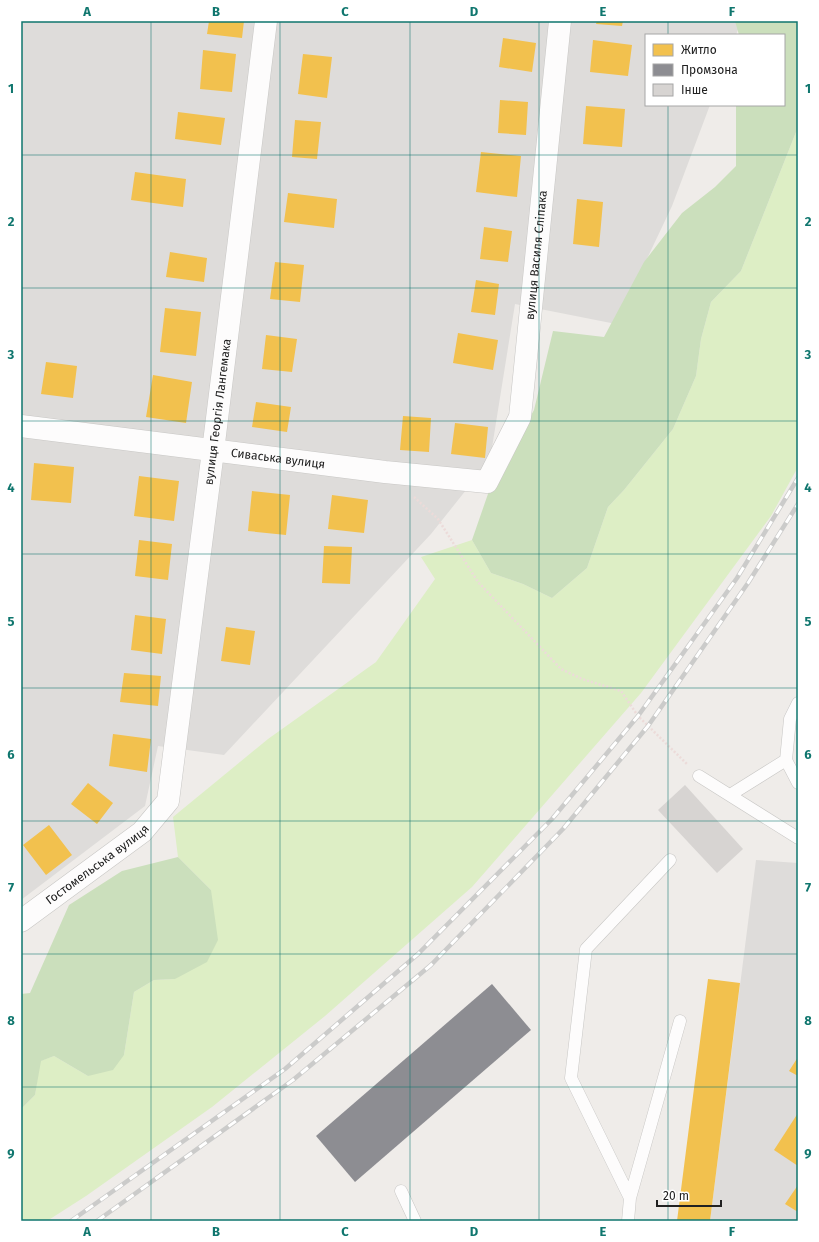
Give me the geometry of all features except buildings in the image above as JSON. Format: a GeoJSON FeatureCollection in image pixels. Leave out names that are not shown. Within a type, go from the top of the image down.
{"type":"FeatureCollection","features":[{"type":"Feature","properties":{"kind":"street","name":"вулиця Георгія Лангемака"},"geometry":{"type":"LineString","coordinates":[[168,801],[266,21]]}},
{"type":"Feature","properties":{"kind":"street","name":"вулиця Василя Сліпака"},"geometry":{"type":"LineString","coordinates":[[487,482],[520,417],[560,21]]}},
{"type":"Feature","properties":{"kind":"street","name":"Сиваська вулиця"},"geometry":{"type":"LineString","coordinates":[[21,426],[385,472],[487,482]]}},
{"type":"Feature","properties":{"kind":"street","name":"Гостомельська вулиця"},"geometry":{"type":"LineString","coordinates":[[21,921],[142,832],[168,801]]}},
{"type":"Feature","properties":{"kind":"lane"},"geometry":{"type":"LineString","coordinates":[[798,703],[790,719],[786,760],[798,783]]}},
{"type":"Feature","properties":{"kind":"lane"},"geometry":{"type":"LineString","coordinates":[[730,795],[786,760]]}},
{"type":"Feature","properties":{"kind":"lane"},"geometry":{"type":"LineString","coordinates":[[699,776],[798,838]]}},
{"type":"Feature","properties":{"kind":"lane"},"geometry":{"type":"LineString","coordinates":[[630,1198],[572,1078],[586,949],[670,860]]}},
{"type":"Feature","properties":{"kind":"lane"},"geometry":{"type":"LineString","coordinates":[[628,1221],[630,1198],[680,1020]]}},
{"type":"Feature","properties":{"kind":"lane"},"geometry":{"type":"LineString","coordinates":[[401,1191],[415,1221]]}},
{"type":"Feature","properties":{"kind":"path"},"geometry":{"type":"LineString","coordinates":[[385,472],[438,519],[478,582],[561,669],[582,679],[621,691],[638,716],[699,776]]}},
{"type":"Feature","properties":{"kind":"shaded area"},"geometry":{"type":"Polygon","coordinates":[[[21,21],[741,21],[736,34],[645,34],[645,106],[710,106],[672,206],[616,324],[515,304],[490,460],[431,534],[224,755],[158,746],[145,806],[21,900],[21,21]]]}},
{"type":"Feature","properties":{"kind":"shaded area"},"geometry":{"type":"Polygon","coordinates":[[[756,860],[798,863],[798,1221],[710,1221],[756,860]]]}},
{"type":"Feature","properties":{"kind":"green space"},"geometry":{"type":"Polygon","coordinates":[[[735,21],[798,21],[798,127],[741,271],[711,302],[701,339],[696,376],[673,429],[624,490],[608,507],[587,568],[552,598],[523,584],[491,573],[472,540],[489,491],[534,410],[553,331],[604,337],[644,262],[682,213],[715,187],[736,166],[736,106],[785,106],[785,34],[739,34],[735,21]]]}},
{"type":"Feature","properties":{"kind":"green space"},"geometry":{"type":"Polygon","coordinates":[[[798,127],[798,467],[771,516],[641,693],[472,887],[325,1016],[212,1107],[86,1196],[47,1221],[21,1221],[21,1109],[35,1095],[40,1061],[54,1056],[88,1076],[124,1055],[134,992],[154,980],[175,979],[211,890],[178,857],[173,817],[268,739],[376,662],[435,579],[421,557],[472,540],[491,573],[523,584],[552,598],[587,568],[608,507],[624,490],[673,429],[696,376],[701,339],[711,302],[741,271],[798,127]]]}},
{"type":"Feature","properties":{"kind":"green space"},"geometry":{"type":"Polygon","coordinates":[[[178,857],[211,890],[218,940],[207,962],[175,979],[154,980],[134,992],[124,1055],[113,1070],[88,1076],[54,1056],[41,1061],[35,1095],[21,1109],[21,994],[30,993],[69,905],[122,871],[178,857]]]}},
{"type":"Feature","properties":{"kind":"railway"},"geometry":{"type":"LineString","coordinates":[[71,1221],[285,1069],[418,954],[552,819],[638,716],[737,578],[798,478]]}},
{"type":"Feature","properties":{"kind":"railway"},"geometry":{"type":"LineString","coordinates":[[97,1221],[293,1080],[431,965],[563,829],[648,726],[748,583],[798,504]]}}]}
